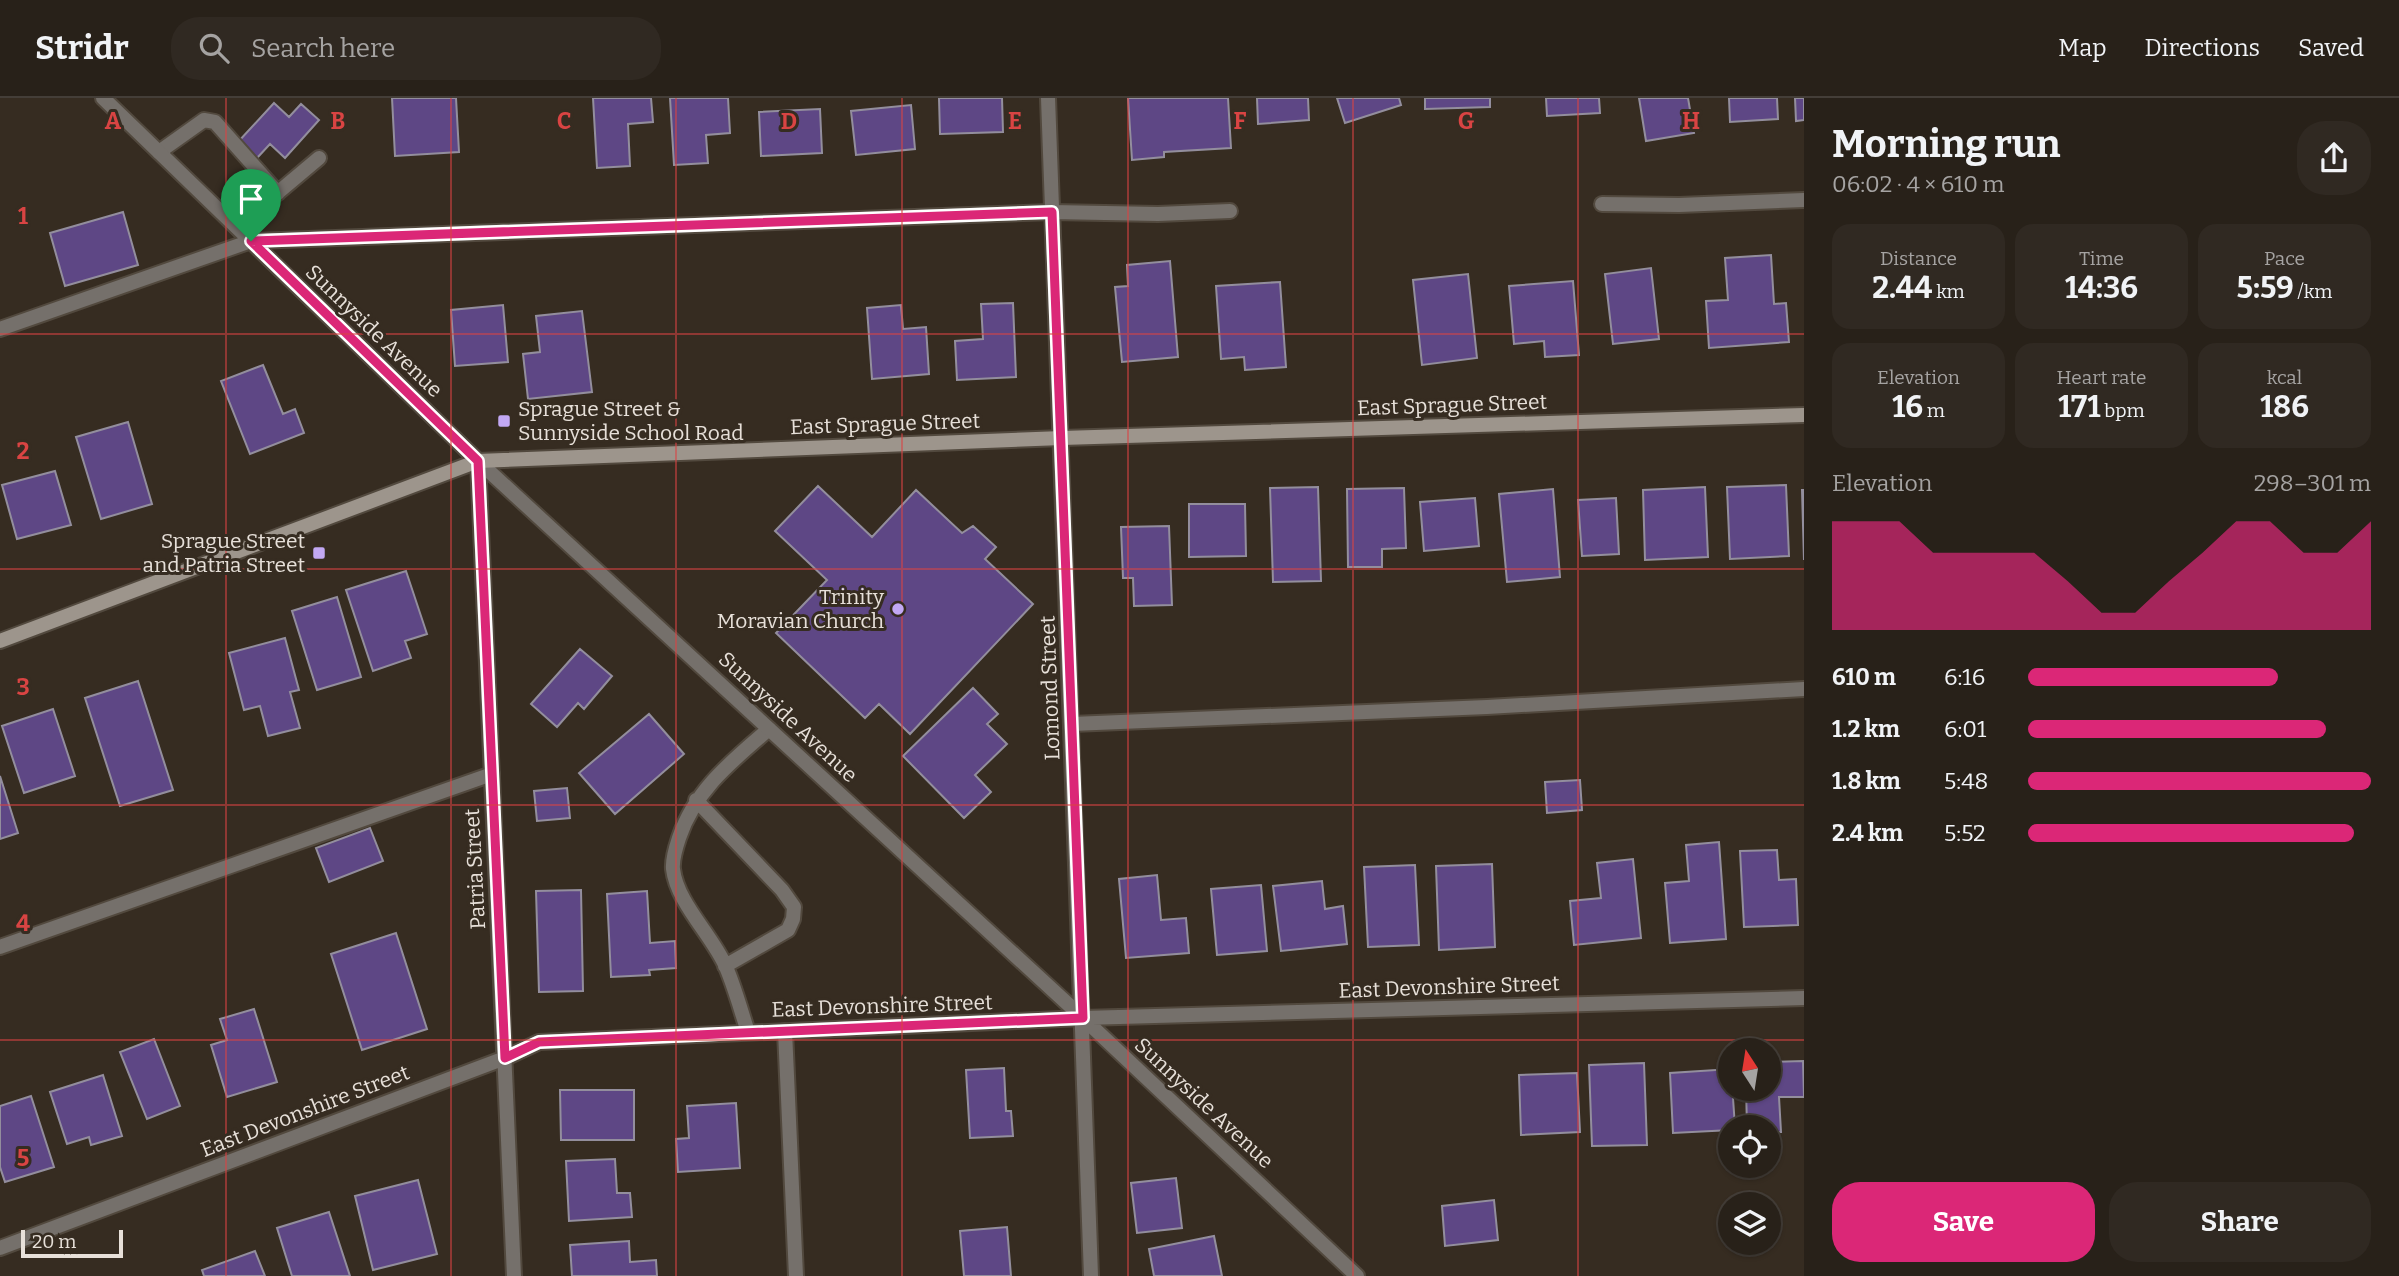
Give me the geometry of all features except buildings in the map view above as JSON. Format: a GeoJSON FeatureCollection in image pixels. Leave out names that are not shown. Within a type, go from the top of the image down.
{"type":"FeatureCollection","features":[{"type":"Feature","properties":{"kind":"main road","name":"East Sprague Street"},"geometry":{"type":"LineString","coordinates":[[0,641],[478,461],[1062,438],[1804,415]]}},
{"type":"Feature","properties":{"kind":"street","name":"Sunnyside Avenue"},"geometry":{"type":"LineString","coordinates":[[103,98],[478,461],[1083,1018],[1357,1276]]}},
{"type":"Feature","properties":{"kind":"street","name":"Lomond Street"},"geometry":{"type":"LineString","coordinates":[[1048,98],[1091,1276]]}},
{"type":"Feature","properties":{"kind":"street"},"geometry":{"type":"LineString","coordinates":[[159,152],[204,120],[215,122],[278,193]]}},
{"type":"Feature","properties":{"kind":"street"},"geometry":{"type":"LineString","coordinates":[[237,228],[319,159]]}},
{"type":"Feature","properties":{"kind":"street"},"geometry":{"type":"LineString","coordinates":[[1602,204],[1679,205],[1804,200]]}},
{"type":"Feature","properties":{"kind":"street"},"geometry":{"type":"LineString","coordinates":[[0,329],[251,241],[1052,212],[1158,214],[1230,211]]}},
{"type":"Feature","properties":{"kind":"street","name":"Patria Street"},"geometry":{"type":"LineString","coordinates":[[478,461],[514,1276]]}},
{"type":"Feature","properties":{"kind":"street"},"geometry":{"type":"LineString","coordinates":[[1072,724],[1804,689]]}},
{"type":"Feature","properties":{"kind":"street"},"geometry":{"type":"LineString","coordinates":[[748,1032],[726,966],[678,889],[673,867],[684,824],[696,800],[723,768],[769,729]]}},
{"type":"Feature","properties":{"kind":"street"},"geometry":{"type":"LineString","coordinates":[[0,947],[492,774]]}},
{"type":"Feature","properties":{"kind":"street"},"geometry":{"type":"LineString","coordinates":[[696,800],[782,890],[794,907],[788,930],[726,966]]}},
{"type":"Feature","properties":{"kind":"street","name":"East Devonshire Street"},"geometry":{"type":"LineString","coordinates":[[0,1248],[505,1058],[539,1042],[1083,1018],[1804,998]]}},
{"type":"Feature","properties":{"kind":"street"},"geometry":{"type":"LineString","coordinates":[[785,1031],[796,1276]]}},
{"type":"Feature","properties":{"kind":"place","name":"Sprague Street & Sunnyside School Road"},"geometry":{"type":"Point","coordinates":[504,421]}},
{"type":"Feature","properties":{"kind":"place","name":"Sprague Street and Patria Street"},"geometry":{"type":"Point","coordinates":[319,553]}},
{"type":"Feature","properties":{"kind":"place","name":"Trinity Moravian Church"},"geometry":{"type":"Point","coordinates":[898,609]}},
{"type":"Feature","properties":{"kind":"route"},"geometry":{"type":"LineString","coordinates":[[1052,212],[1083,1018],[539,1042],[505,1058],[478,461],[251,241],[1052,212]]}}]}
